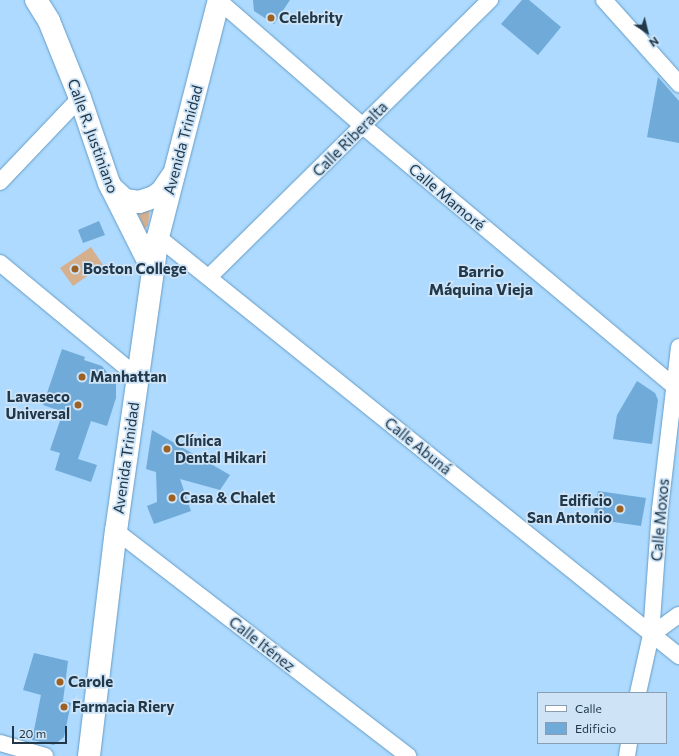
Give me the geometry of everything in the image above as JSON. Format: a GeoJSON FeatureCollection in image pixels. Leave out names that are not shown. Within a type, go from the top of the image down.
{"type":"FeatureCollection","features":[{"type":"Feature","properties":{"kind":"main road","name":"Calle R. Justiniano"},"geometry":{"type":"LineString","coordinates":[[36,0],[49,21],[80,98],[109,183],[153,271]]}},
{"type":"Feature","properties":{"kind":"main road","name":"Avenida Trinidad"},"geometry":{"type":"LineString","coordinates":[[89,756],[116,531],[158,237],[219,0]]}},
{"type":"Feature","properties":{"kind":"main road"},"geometry":{"type":"LineString","coordinates":[[109,183],[120,197],[139,202],[162,191],[174,174]]}},
{"type":"Feature","properties":{"kind":"street","name":"Calle Mamoré"},"geometry":{"type":"LineString","coordinates":[[219,0],[362,126],[676,388]]}},
{"type":"Feature","properties":{"kind":"street","name":"Calle Riberalta"},"geometry":{"type":"LineString","coordinates":[[209,277],[490,0]]}},
{"type":"Feature","properties":{"kind":"street"},"geometry":{"type":"LineString","coordinates":[[604,0],[679,84]]}},
{"type":"Feature","properties":{"kind":"street"},"geometry":{"type":"LineString","coordinates":[[0,182],[80,98]]}},
{"type":"Feature","properties":{"kind":"street","name":"Calle Abuná"},"geometry":{"type":"LineString","coordinates":[[158,237],[679,656]]}},
{"type":"Feature","properties":{"kind":"street"},"geometry":{"type":"LineString","coordinates":[[0,263],[138,377]]}},
{"type":"Feature","properties":{"kind":"street","name":"Calle Moxos"},"geometry":{"type":"LineString","coordinates":[[638,692],[651,634],[660,509],[676,388],[679,347]]}},
{"type":"Feature","properties":{"kind":"street","name":"Calle Iténez"},"geometry":{"type":"LineString","coordinates":[[116,531],[408,756]]}},
{"type":"Feature","properties":{"kind":"street"},"geometry":{"type":"LineString","coordinates":[[651,634],[679,615]]}},
{"type":"Feature","properties":{"kind":"street"},"geometry":{"type":"LineString","coordinates":[[0,743],[45,756]]}},
{"type":"Feature","properties":{"kind":"street"},"geometry":{"type":"LineString","coordinates":[[627,756],[629,744]]}},
{"type":"Feature","properties":{"kind":"shaded area"},"geometry":{"type":"Polygon","coordinates":[[[150,206],[148,226],[144,229],[136,207],[150,206]]]}},
{"type":"Feature","properties":{"kind":"shaded area"},"geometry":{"type":"Polygon","coordinates":[[[91,247],[103,265],[73,286],[60,268],[91,247]]]}},
{"type":"Feature","properties":{"kind":"building","name":"Celebrity"},"geometry":{"type":"Polygon","coordinates":[[[253,0],[290,0],[274,24],[254,11],[253,0]]]}},
{"type":"Feature","properties":{"kind":"building"},"geometry":{"type":"Polygon","coordinates":[[[522,0],[529,0],[561,27],[538,55],[501,24],[522,0]]]}},
{"type":"Feature","properties":{"kind":"building"},"geometry":{"type":"Polygon","coordinates":[[[658,77],[679,101],[679,143],[647,137],[658,77]]]}},
{"type":"Feature","properties":{"kind":"building"},"geometry":{"type":"Polygon","coordinates":[[[99,221],[105,235],[83,243],[78,230],[99,221]]]}},
{"type":"Feature","properties":{"kind":"building"},"geometry":{"type":"Polygon","coordinates":[[[62,349],[85,357],[84,360],[102,366],[116,383],[116,398],[107,426],[91,421],[78,459],[97,465],[91,482],[55,470],[60,453],[50,450],[63,412],[43,405],[62,349]]]}},
{"type":"Feature","properties":{"kind":"building"},"geometry":{"type":"Polygon","coordinates":[[[637,381],[655,393],[658,400],[652,444],[613,439],[617,415],[637,381]]]}},
{"type":"Feature","properties":{"kind":"building","name":"Clínica Dental Hikari"},"geometry":{"type":"Polygon","coordinates":[[[152,430],[230,475],[220,490],[180,479],[191,511],[154,524],[147,506],[157,502],[156,472],[146,469],[152,430]]]}},
{"type":"Feature","properties":{"kind":"building","name":"Edificio San Antonio"},"geometry":{"type":"Polygon","coordinates":[[[598,491],[646,498],[641,526],[593,519],[598,491]]]}},
{"type":"Feature","properties":{"kind":"building"},"geometry":{"type":"Polygon","coordinates":[[[34,653],[68,661],[63,701],[71,703],[64,737],[54,745],[32,740],[41,695],[23,690],[34,653]]]}},
{"type":"Feature","properties":{"kind":"place","name":"Celebrity"},"geometry":{"type":"Point","coordinates":[271,18]}},
{"type":"Feature","properties":{"kind":"place","name":"Boston College"},"geometry":{"type":"Point","coordinates":[75,269]}},
{"type":"Feature","properties":{"kind":"place","name":"Manhattan"},"geometry":{"type":"Point","coordinates":[82,377]}},
{"type":"Feature","properties":{"kind":"place","name":"Lavaseco Universal"},"geometry":{"type":"Point","coordinates":[78,405]}},
{"type":"Feature","properties":{"kind":"place","name":"Clínica Dental Hikari"},"geometry":{"type":"Point","coordinates":[167,449]}},
{"type":"Feature","properties":{"kind":"place","name":"Casa & Chalet"},"geometry":{"type":"Point","coordinates":[172,498]}},
{"type":"Feature","properties":{"kind":"place","name":"Edificio San Antonio"},"geometry":{"type":"Point","coordinates":[620,509]}},
{"type":"Feature","properties":{"kind":"place","name":"Carole"},"geometry":{"type":"Point","coordinates":[60,682]}},
{"type":"Feature","properties":{"kind":"place","name":"Farmacia Riery"},"geometry":{"type":"Point","coordinates":[64,707]}},
{"type":"Feature","properties":{"kind":"district","name":"Barrio Máquina Vieja"},"geometry":{"type":"Point","coordinates":[481,280]}}]}
